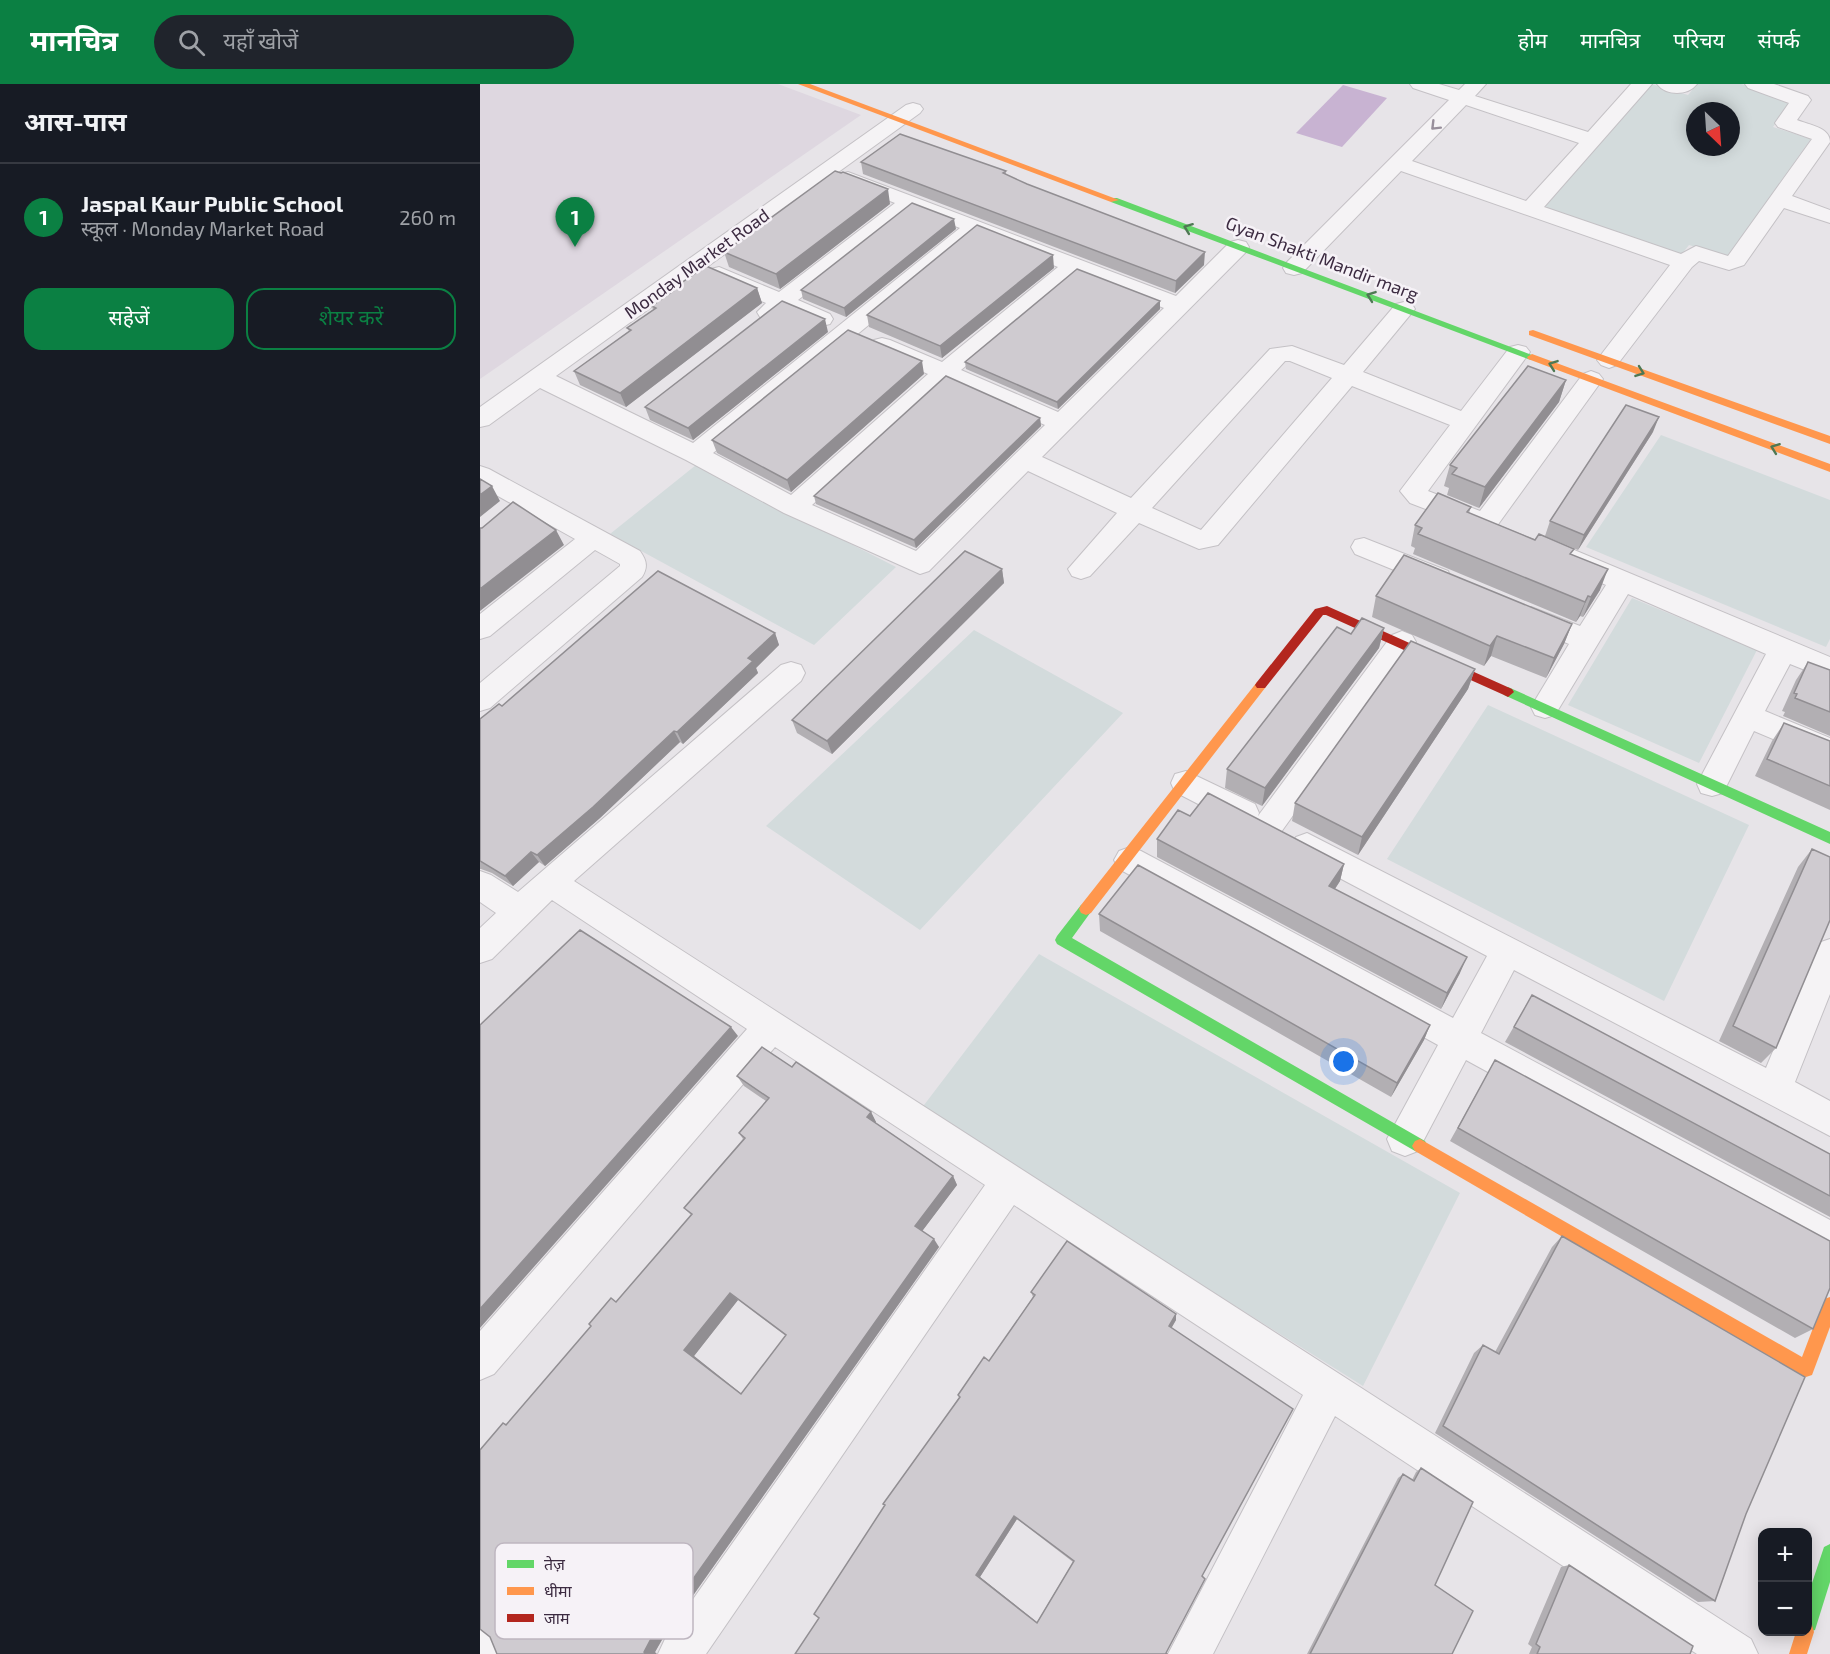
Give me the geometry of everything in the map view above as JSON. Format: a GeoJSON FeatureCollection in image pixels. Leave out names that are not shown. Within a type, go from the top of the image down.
{"type":"FeatureCollection","features":[{"type":"Feature","properties":{"kind":"street","name":"Gyan Shakti Mandir marg"},"geometry":{"type":"LineString","coordinates":[[802,84],[907,110],[1238,247],[1305,256],[1404,309],[1519,340],[1609,360],[1830,440]]}},
{"type":"Feature","properties":{"kind":"street"},"geometry":{"type":"LineString","coordinates":[[1420,84],[1470,91],[1591,140]]}},
{"type":"Feature","properties":{"kind":"street"},"geometry":{"type":"LineString","coordinates":[[1530,209],[1642,84]]}},
{"type":"Feature","properties":{"kind":"street"},"geometry":{"type":"LineString","coordinates":[[1667,84],[1680,88],[1687,84]]}},
{"type":"Feature","properties":{"kind":"street"},"geometry":{"type":"LineString","coordinates":[[1609,360],[1684,262],[1696,253],[1729,263],[1736,261],[1822,137],[1785,123],[1801,100],[1755,84]]}},
{"type":"Feature","properties":{"kind":"street"},"geometry":{"type":"LineString","coordinates":[[1305,256],[1470,91]]}},
{"type":"Feature","properties":{"kind":"street","name":"Monday Market Road"},"geometry":{"type":"LineString","coordinates":[[480,419],[828,170],[907,110]]}},
{"type":"Feature","properties":{"kind":"street"},"geometry":{"type":"LineString","coordinates":[[1398,163],[1684,262]]}},
{"type":"Feature","properties":{"kind":"street"},"geometry":{"type":"LineString","coordinates":[[828,170],[1181,306]]}},
{"type":"Feature","properties":{"kind":"street"},"geometry":{"type":"LineString","coordinates":[[1779,199],[1830,217]]}},
{"type":"Feature","properties":{"kind":"street"},"geometry":{"type":"LineString","coordinates":[[755,323],[910,202]]}},
{"type":"Feature","properties":{"kind":"street"},"geometry":{"type":"LineString","coordinates":[[695,454],[975,227]]}},
{"type":"Feature","properties":{"kind":"street"},"geometry":{"type":"LineString","coordinates":[[540,378],[637,414],[695,454],[793,507],[920,564],[1238,247]]}},
{"type":"Feature","properties":{"kind":"street"},"geometry":{"type":"LineString","coordinates":[[697,264],[1063,423]]}},
{"type":"Feature","properties":{"kind":"street"},"geometry":{"type":"LineString","coordinates":[[793,507],[944,372],[1074,265]]}},
{"type":"Feature","properties":{"kind":"street"},"geometry":{"type":"LineString","coordinates":[[1026,460],[1199,540],[1209,538],[1404,309]]}},
{"type":"Feature","properties":{"kind":"street","name":"Gyan Shakti Mandir marg"},"geometry":{"type":"LineString","coordinates":[[1519,340],[1591,379],[1830,468]]}},
{"type":"Feature","properties":{"kind":"street"},"geometry":{"type":"LineString","coordinates":[[1519,340],[1466,422],[1413,491],[1419,497],[1496,527],[1591,379]]}},
{"type":"Feature","properties":{"kind":"street"},"geometry":{"type":"LineString","coordinates":[[1081,569],[1278,354],[1292,353],[1466,422]]}},
{"type":"Feature","properties":{"kind":"street"},"geometry":{"type":"LineString","coordinates":[[480,475],[515,506],[593,538],[633,561],[633,570],[480,700]]}},
{"type":"Feature","properties":{"kind":"street"},"geometry":{"type":"LineString","coordinates":[[480,629],[593,538]]}},
{"type":"Feature","properties":{"kind":"street"},"geometry":{"type":"LineString","coordinates":[[1364,547],[1459,587]]}},
{"type":"Feature","properties":{"kind":"street"},"geometry":{"type":"LineString","coordinates":[[1549,549],[1830,669]]}},
{"type":"Feature","properties":{"kind":"street"},"geometry":{"type":"LineString","coordinates":[[1545,707],[1623,580]]}},
{"type":"Feature","properties":{"kind":"street"},"geometry":{"type":"LineString","coordinates":[[1512,609],[1586,640]]}},
{"type":"Feature","properties":{"kind":"street"},"geometry":{"type":"LineString","coordinates":[[1830,838],[1336,612],[1327,610],[1319,612],[1062,940],[1806,1369],[1830,1305]]}},
{"type":"Feature","properties":{"kind":"street"},"geometry":{"type":"LineString","coordinates":[[1268,826],[1402,642]]}},
{"type":"Feature","properties":{"kind":"street"},"geometry":{"type":"LineString","coordinates":[[1712,784],[1782,649]]}},
{"type":"Feature","properties":{"kind":"street"},"geometry":{"type":"LineString","coordinates":[[480,949],[550,882],[791,673]]}},
{"type":"Feature","properties":{"kind":"street"},"geometry":{"type":"LineString","coordinates":[[1748,716],[1830,751]]}},
{"type":"Feature","properties":{"kind":"street"},"geometry":{"type":"LineString","coordinates":[[1186,783],[1830,1119]]}},
{"type":"Feature","properties":{"kind":"street"},"geometry":{"type":"LineString","coordinates":[[1127,858],[1830,1240]]}},
{"type":"Feature","properties":{"kind":"street"},"geometry":{"type":"LineString","coordinates":[[550,882],[1736,1654]]}},
{"type":"Feature","properties":{"kind":"street"},"geometry":{"type":"LineString","coordinates":[[480,885],[520,911]]}},
{"type":"Feature","properties":{"kind":"street"},"geometry":{"type":"LineString","coordinates":[[1406,1139],[1507,951]]}},
{"type":"Feature","properties":{"kind":"street"},"geometry":{"type":"LineString","coordinates":[[1774,1090],[1830,953]]}},
{"type":"Feature","properties":{"kind":"street"},"geometry":{"type":"LineString","coordinates":[[480,1360],[771,1026]]}},
{"type":"Feature","properties":{"kind":"street"},"geometry":{"type":"LineString","coordinates":[[693,1635],[1009,1181]]}},
{"type":"Feature","properties":{"kind":"street"},"geometry":{"type":"LineString","coordinates":[[1190,1654],[1328,1389]]}},
{"type":"Feature","properties":{"kind":"street"},"geometry":{"type":"LineString","coordinates":[[1812,1610],[1830,1553]]}},
{"type":"Feature","properties":{"kind":"street"},"geometry":{"type":"LineString","coordinates":[[1798,1654],[1804,1636]]}},
{"type":"Feature","properties":{"kind":"street"},"geometry":{"type":"LineString","coordinates":[[680,1654],[690,1639]]}},
{"type":"Feature","properties":{"kind":"street"},"geometry":{"type":"LineString","coordinates":[[480,1646],[489,1654]]}},
{"type":"Feature","properties":{"kind":"shaded area"},"geometry":{"type":"Polygon","coordinates":[[[480,84],[778,84],[861,115],[480,379],[480,84]]]}},
{"type":"Feature","properties":{"kind":"shaded area"},"geometry":{"type":"Polygon","coordinates":[[[1651,84],[1688,95],[1697,84],[1741,84],[1793,99],[1773,127],[1811,139],[1727,257],[1689,245],[1681,255],[1543,209],[1651,84]]]}},
{"type":"Feature","properties":{"kind":"shaded area"},"geometry":{"type":"Polygon","coordinates":[[[1343,85],[1387,98],[1342,147],[1296,133],[1343,85]]]}},
{"type":"Feature","properties":{"kind":"shaded area"},"geometry":{"type":"Polygon","coordinates":[[[1661,435],[1830,500],[1830,639],[1826,647],[1586,547],[1661,435]]]}},
{"type":"Feature","properties":{"kind":"shaded area"},"geometry":{"type":"Polygon","coordinates":[[[696,465],[896,567],[814,645],[610,534],[696,465]]]}},
{"type":"Feature","properties":{"kind":"shaded area"},"geometry":{"type":"Polygon","coordinates":[[[1632,598],[1757,650],[1699,763],[1568,705],[1632,598]]]}},
{"type":"Feature","properties":{"kind":"shaded area"},"geometry":{"type":"Polygon","coordinates":[[[974,630],[1123,713],[920,930],[766,826],[974,630]]]}},
{"type":"Feature","properties":{"kind":"shaded area"},"geometry":{"type":"Polygon","coordinates":[[[1488,705],[1749,825],[1664,1001],[1387,859],[1488,705]]]}},
{"type":"Feature","properties":{"kind":"shaded area"},"geometry":{"type":"Polygon","coordinates":[[[1039,954],[1460,1193],[1363,1386],[921,1109],[1039,954]]]}},
{"type":"Feature","properties":{"kind":"building"},"geometry":{"type":"Polygon","coordinates":[[[900,134],[1006,171],[1003,173],[1027,184],[1205,252],[1176,281],[861,162],[900,134]]]}},
{"type":"Feature","properties":{"kind":"building"},"geometry":{"type":"Polygon","coordinates":[[[835,171],[888,189],[776,274],[724,252],[835,171]]]}},
{"type":"Feature","properties":{"kind":"building"},"geometry":{"type":"Polygon","coordinates":[[[912,203],[954,219],[844,308],[801,290],[912,203]]]}},
{"type":"Feature","properties":{"kind":"building"},"geometry":{"type":"Polygon","coordinates":[[[977,225],[1053,255],[940,346],[867,315],[977,225]]]}},
{"type":"Feature","properties":{"kind":"building"},"geometry":{"type":"Polygon","coordinates":[[[706,266],[757,288],[620,393],[574,371],[631,330],[627,328],[656,308],[652,306],[706,266]]]}},
{"type":"Feature","properties":{"kind":"building"},"geometry":{"type":"Polygon","coordinates":[[[1077,269],[1160,301],[1057,402],[965,362],[1077,269]]]}},
{"type":"Feature","properties":{"kind":"building"},"geometry":{"type":"Polygon","coordinates":[[[782,301],[825,319],[688,428],[645,407],[782,301]]]}},
{"type":"Feature","properties":{"kind":"building"},"geometry":{"type":"Polygon","coordinates":[[[848,330],[922,361],[787,480],[712,440],[848,330]]]}},
{"type":"Feature","properties":{"kind":"building"},"geometry":{"type":"Polygon","coordinates":[[[1528,366],[1566,380],[1485,487],[1452,474],[1457,468],[1450,465],[1528,366]]]}},
{"type":"Feature","properties":{"kind":"building"},"geometry":{"type":"Polygon","coordinates":[[[946,376],[1040,418],[914,540],[814,496],[946,376]]]}},
{"type":"Feature","properties":{"kind":"building"},"geometry":{"type":"Polygon","coordinates":[[[1626,405],[1659,417],[1584,535],[1550,521],[1626,405]]]}},
{"type":"Feature","properties":{"kind":"building"},"geometry":{"type":"Polygon","coordinates":[[[480,479],[492,486],[480,495],[480,479]]]}},
{"type":"Feature","properties":{"kind":"building"},"geometry":{"type":"Polygon","coordinates":[[[1438,493],[1471,507],[1467,512],[1535,540],[1539,534],[1574,549],[1570,554],[1608,569],[1591,597],[1588,596],[1585,602],[1418,534],[1422,528],[1415,525],[1438,493]]]}},
{"type":"Feature","properties":{"kind":"building"},"geometry":{"type":"Polygon","coordinates":[[[513,502],[556,530],[480,589],[480,528],[513,502]]]}},
{"type":"Feature","properties":{"kind":"building"},"geometry":{"type":"Polygon","coordinates":[[[965,551],[1002,569],[827,741],[792,720],[965,551]]]}},
{"type":"Feature","properties":{"kind":"building"},"geometry":{"type":"Polygon","coordinates":[[[1404,555],[1572,624],[1554,658],[1497,636],[1490,646],[1376,596],[1404,555]]]}},
{"type":"Feature","properties":{"kind":"building"},"geometry":{"type":"Polygon","coordinates":[[[658,571],[775,633],[748,658],[753,661],[677,732],[674,731],[593,807],[537,855],[531,852],[505,876],[480,861],[480,719],[499,704],[502,706],[658,571]]]}},
{"type":"Feature","properties":{"kind":"building"},"geometry":{"type":"Polygon","coordinates":[[[1362,618],[1384,628],[1265,788],[1227,769],[1337,627],[1351,634],[1362,618]]]}},
{"type":"Feature","properties":{"kind":"building"},"geometry":{"type":"Polygon","coordinates":[[[1411,641],[1475,669],[1362,837],[1295,803],[1411,641]]]}},
{"type":"Feature","properties":{"kind":"building"},"geometry":{"type":"Polygon","coordinates":[[[1808,662],[1830,670],[1830,712],[1795,698],[1797,694],[1794,693],[1808,662]]]}},
{"type":"Feature","properties":{"kind":"building"},"geometry":{"type":"Polygon","coordinates":[[[1784,723],[1830,741],[1830,786],[1767,759],[1784,723]]]}},
{"type":"Feature","properties":{"kind":"building"},"geometry":{"type":"Polygon","coordinates":[[[1208,793],[1344,864],[1329,886],[1467,957],[1447,993],[1157,839],[1178,810],[1190,816],[1208,793]]]}},
{"type":"Feature","properties":{"kind":"building"},"geometry":{"type":"Polygon","coordinates":[[[1812,849],[1830,857],[1830,920],[1776,1048],[1733,1026],[1812,849]]]}},
{"type":"Feature","properties":{"kind":"building"},"geometry":{"type":"Polygon","coordinates":[[[1138,865],[1430,1025],[1397,1083],[1099,914],[1138,865]]]}},
{"type":"Feature","properties":{"kind":"building"},"geometry":{"type":"Polygon","coordinates":[[[580,930],[731,1027],[480,1309],[480,1025],[580,930]]]}},
{"type":"Feature","properties":{"kind":"building"},"geometry":{"type":"Polygon","coordinates":[[[1532,995],[1830,1154],[1830,1196],[1514,1027],[1532,995]]]}},
{"type":"Feature","properties":{"kind":"building"},"geometry":{"type":"Polygon","coordinates":[[[762,1047],[792,1067],[796,1062],[871,1112],[867,1117],[953,1176],[915,1226],[934,1239],[693,1579],[693,1543],[495,1543],[495,1639],[651,1639],[644,1652],[646,1654],[497,1654],[490,1637],[480,1629],[480,1450],[503,1423],[506,1425],[591,1326],[589,1324],[611,1298],[616,1302],[692,1214],[684,1208],[745,1138],[739,1133],[769,1098],[737,1076],[762,1047]],[[730,1293],[684,1350],[741,1394],[786,1335],[730,1293]]]}},
{"type":"Feature","properties":{"kind":"building"},"geometry":{"type":"Polygon","coordinates":[[[1495,1060],[1830,1241],[1830,1288],[1813,1329],[1458,1128],[1495,1060]]]}},
{"type":"Feature","properties":{"kind":"building"},"geometry":{"type":"Polygon","coordinates":[[[1562,1236],[1805,1377],[1746,1514],[1715,1601],[1443,1426],[1483,1345],[1499,1354],[1562,1236]]]}},
{"type":"Feature","properties":{"kind":"building"},"geometry":{"type":"Polygon","coordinates":[[[1067,1241],[1176,1314],[1169,1326],[1293,1409],[1202,1576],[1205,1579],[1167,1654],[795,1654],[819,1618],[814,1614],[885,1505],[883,1504],[960,1397],[958,1395],[984,1357],[989,1361],[1035,1295],[1031,1292],[1067,1241]],[[1014,1516],[976,1575],[1037,1623],[1074,1561],[1014,1516]]]}},
{"type":"Feature","properties":{"kind":"building"},"geometry":{"type":"Polygon","coordinates":[[[1421,1468],[1473,1502],[1435,1585],[1473,1611],[1452,1654],[1310,1654],[1403,1474],[1414,1481],[1421,1468]]]}},
{"type":"Feature","properties":{"kind":"building"},"geometry":{"type":"Polygon","coordinates":[[[1569,1565],[1693,1646],[1690,1654],[1537,1654],[1540,1647],[1536,1644],[1569,1565]]]}},
{"type":"Feature","properties":{"kind":"traffic: fast"},"geometry":{"type":"LineString","coordinates":[[1114,200],[1532,357]]}},
{"type":"Feature","properties":{"kind":"traffic: fast"},"geometry":{"type":"LineString","coordinates":[[1508,692],[1830,838]]}},
{"type":"Feature","properties":{"kind":"traffic: fast"},"geometry":{"type":"LineString","coordinates":[[1086,909],[1062,940],[1420,1146]]}},
{"type":"Feature","properties":{"kind":"traffic: fast"},"geometry":{"type":"LineString","coordinates":[[1812,1610],[1830,1553]]}},
{"type":"Feature","properties":{"kind":"traffic: slow"},"geometry":{"type":"LineString","coordinates":[[802,84],[1114,200]]}},
{"type":"Feature","properties":{"kind":"traffic: slow"},"geometry":{"type":"LineString","coordinates":[[1533,333],[1830,440]]}},
{"type":"Feature","properties":{"kind":"traffic: slow"},"geometry":{"type":"LineString","coordinates":[[1532,357],[1830,468]]}},
{"type":"Feature","properties":{"kind":"traffic: slow"},"geometry":{"type":"LineString","coordinates":[[1086,909],[1261,685]]}},
{"type":"Feature","properties":{"kind":"traffic: slow"},"geometry":{"type":"LineString","coordinates":[[1420,1146],[1806,1369],[1830,1305]]}},
{"type":"Feature","properties":{"kind":"traffic: slow"},"geometry":{"type":"LineString","coordinates":[[1798,1654],[1804,1636]]}},
{"type":"Feature","properties":{"kind":"traffic: jam"},"geometry":{"type":"LineString","coordinates":[[1261,685],[1319,612],[1327,610],[1508,692]]}},
{"type":"Feature","properties":{"kind":"place","name":"Jaspal Kaur Public School"},"geometry":{"type":"Point","coordinates":[575,247]}}]}
